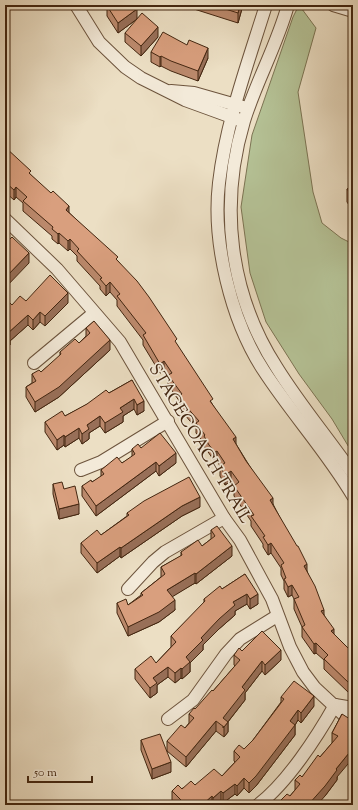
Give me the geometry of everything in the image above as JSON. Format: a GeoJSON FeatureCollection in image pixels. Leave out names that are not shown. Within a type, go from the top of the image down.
{"type":"FeatureCollection","features":[{"type":"Feature","properties":{"kind":"street"},"geometry":{"type":"LineString","coordinates":[[76,5],[93,34],[114,58],[141,78],[170,91],[185,100],[244,121]]}},
{"type":"Feature","properties":{"kind":"street"},"geometry":{"type":"LineString","coordinates":[[266,5],[235,104],[221,169],[217,206],[218,228],[226,279],[243,333],[263,370],[353,496]]}},
{"type":"Feature","properties":{"kind":"street"},"geometry":{"type":"LineString","coordinates":[[288,5],[281,30],[244,121],[234,162],[230,202],[232,247],[243,297],[253,323],[277,368],[353,474]]}},
{"type":"Feature","properties":{"kind":"street"},"geometry":{"type":"LineString","coordinates":[[333,5],[353,11]]}},
{"type":"Feature","properties":{"kind":"street"},"geometry":{"type":"LineString","coordinates":[[170,91],[185,91],[249,108]]}},
{"type":"Feature","properties":{"kind":"street","name":"STAGECOACH TRAIL"},"geometry":{"type":"LineString","coordinates":[[7,226],[56,269],[108,328],[127,353],[224,518],[240,540],[268,593],[303,672],[316,688],[343,714],[353,718]]}},
{"type":"Feature","properties":{"kind":"street"},"geometry":{"type":"LineString","coordinates":[[34,363],[94,313]]}},
{"type":"Feature","properties":{"kind":"street"},"geometry":{"type":"LineString","coordinates":[[81,470],[101,462],[168,421]]}},
{"type":"Feature","properties":{"kind":"street"},"geometry":{"type":"LineString","coordinates":[[128,589],[153,562],[165,552],[224,518]]}},
{"type":"Feature","properties":{"kind":"street"},"geometry":{"type":"LineString","coordinates":[[168,719],[192,700],[226,654],[240,639],[277,616]]}},
{"type":"Feature","properties":{"kind":"street"},"geometry":{"type":"LineString","coordinates":[[258,805],[276,788],[290,771],[335,705],[353,708]]}},
{"type":"Feature","properties":{"kind":"green space"},"geometry":{"type":"Polygon","coordinates":[[[299,5],[316,28],[298,92],[313,192],[322,223],[341,238],[353,244],[353,454],[332,419],[299,374],[266,322],[250,273],[241,207],[252,135],[293,17],[299,5]]]}},
{"type":"Feature","properties":{"kind":"building"},"geometry":{"type":"Polygon","coordinates":[[[134,5],[137,9],[118,23],[107,6],[134,5]]]}},
{"type":"Feature","properties":{"kind":"building"},"geometry":{"type":"Polygon","coordinates":[[[213,5],[240,5],[238,13],[213,5]]]}},
{"type":"Feature","properties":{"kind":"building"},"geometry":{"type":"Polygon","coordinates":[[[142,13],[158,27],[141,46],[125,33],[142,13]]]}},
{"type":"Feature","properties":{"kind":"building"},"geometry":{"type":"Polygon","coordinates":[[[163,32],[187,45],[189,40],[208,48],[198,71],[161,56],[160,57],[151,52],[163,32]]]}},
{"type":"Feature","properties":{"kind":"building"},"geometry":{"type":"Polygon","coordinates":[[[5,147],[31,171],[29,173],[51,193],[53,191],[69,206],[66,210],[118,257],[116,259],[137,281],[177,339],[175,341],[213,399],[210,401],[236,437],[233,439],[246,461],[273,498],[270,500],[298,546],[307,564],[304,566],[315,586],[324,610],[321,611],[334,629],[331,631],[353,653],[353,678],[349,683],[324,659],[328,655],[316,643],[314,644],[302,627],[305,625],[294,599],[299,597],[292,585],[288,587],[284,579],[286,578],[281,565],[284,563],[271,543],[268,545],[263,537],[265,536],[251,516],[254,515],[234,486],[239,482],[231,471],[225,475],[220,466],[225,463],[217,451],[215,452],[209,445],[204,436],[205,435],[196,423],[199,421],[184,404],[180,395],[182,394],[168,375],[172,373],[164,361],[160,364],[143,335],[146,333],[117,296],[120,294],[110,282],[106,286],[100,279],[102,278],[77,251],[79,249],[70,239],[68,241],[59,233],[58,234],[52,229],[53,227],[23,201],[27,197],[16,187],[14,190],[5,182],[5,147]]]}},
{"type":"Feature","properties":{"kind":"building"},"geometry":{"type":"Polygon","coordinates":[[[353,184],[353,198],[347,189],[353,184]]]}},
{"type":"Feature","properties":{"kind":"building"},"geometry":{"type":"Polygon","coordinates":[[[12,237],[29,253],[5,278],[5,244],[12,237]]]}},
{"type":"Feature","properties":{"kind":"building"},"geometry":{"type":"Polygon","coordinates":[[[50,275],[68,293],[45,316],[40,312],[33,320],[28,315],[8,333],[10,335],[5,340],[5,304],[8,301],[12,305],[20,296],[26,301],[50,275]]]}},
{"type":"Feature","properties":{"kind":"building"},"geometry":{"type":"Polygon","coordinates":[[[94,321],[110,340],[59,387],[35,402],[26,387],[36,381],[32,374],[39,370],[41,372],[75,339],[79,343],[90,333],[86,328],[94,321]]]}},
{"type":"Feature","properties":{"kind":"building"},"geometry":{"type":"Polygon","coordinates":[[[132,380],[144,401],[137,405],[134,399],[120,408],[123,412],[105,423],[100,416],[87,425],[89,429],[82,434],[79,428],[57,440],[45,422],[62,411],[65,416],[87,404],[106,390],[109,393],[132,380]]]}},
{"type":"Feature","properties":{"kind":"building"},"geometry":{"type":"Polygon","coordinates":[[[160,433],[176,453],[159,466],[156,462],[96,506],[82,486],[91,480],[92,482],[104,474],[101,470],[117,457],[122,463],[135,454],[132,449],[138,444],[141,448],[160,433]]]}},
{"type":"Feature","properties":{"kind":"building"},"geometry":{"type":"Polygon","coordinates":[[[189,477],[200,497],[182,506],[97,563],[81,543],[97,530],[101,535],[129,515],[127,513],[144,501],[189,477]]]}},
{"type":"Feature","properties":{"kind":"building"},"geometry":{"type":"Polygon","coordinates":[[[62,482],[64,489],[75,486],[79,504],[59,509],[53,484],[62,482]]]}},
{"type":"Feature","properties":{"kind":"building"},"geometry":{"type":"Polygon","coordinates":[[[217,526],[232,546],[196,574],[195,573],[167,590],[175,600],[159,612],[128,627],[117,603],[126,599],[128,605],[143,595],[141,593],[165,574],[161,567],[182,555],[181,552],[198,540],[202,546],[215,536],[211,530],[217,526]]]}},
{"type":"Feature","properties":{"kind":"building"},"geometry":{"type":"Polygon","coordinates":[[[245,574],[258,594],[250,599],[247,594],[233,602],[235,605],[201,638],[203,640],[186,657],[190,662],[175,673],[168,667],[153,678],[157,683],[150,688],[135,669],[151,656],[156,663],[176,642],[171,636],[205,601],[204,599],[220,586],[222,589],[245,574]]]}},
{"type":"Feature","properties":{"kind":"building"},"geometry":{"type":"Polygon","coordinates":[[[262,631],[281,650],[265,665],[262,661],[242,687],[245,690],[223,718],[228,722],[224,727],[216,721],[186,757],[167,741],[181,725],[185,728],[194,718],[189,714],[212,690],[213,691],[240,660],[234,655],[239,648],[242,651],[262,631]]]}},
{"type":"Feature","properties":{"kind":"building"},"geometry":{"type":"Polygon","coordinates":[[[294,681],[314,696],[301,713],[298,710],[290,721],[295,725],[256,776],[249,783],[244,778],[237,786],[235,784],[223,793],[221,791],[213,798],[212,796],[202,805],[186,805],[172,791],[178,785],[182,789],[191,781],[195,785],[214,769],[222,776],[240,757],[234,751],[239,745],[244,749],[253,740],[284,699],[281,697],[294,681]]]}},
{"type":"Feature","properties":{"kind":"building"},"geometry":{"type":"Polygon","coordinates":[[[342,714],[353,721],[353,748],[336,769],[337,770],[325,786],[308,805],[276,805],[287,794],[290,796],[300,784],[295,780],[300,775],[302,777],[318,755],[320,757],[338,736],[332,733],[342,714]]]}},
{"type":"Feature","properties":{"kind":"building"},"geometry":{"type":"Polygon","coordinates":[[[160,734],[171,762],[152,769],[141,740],[160,734]]]}}]}
